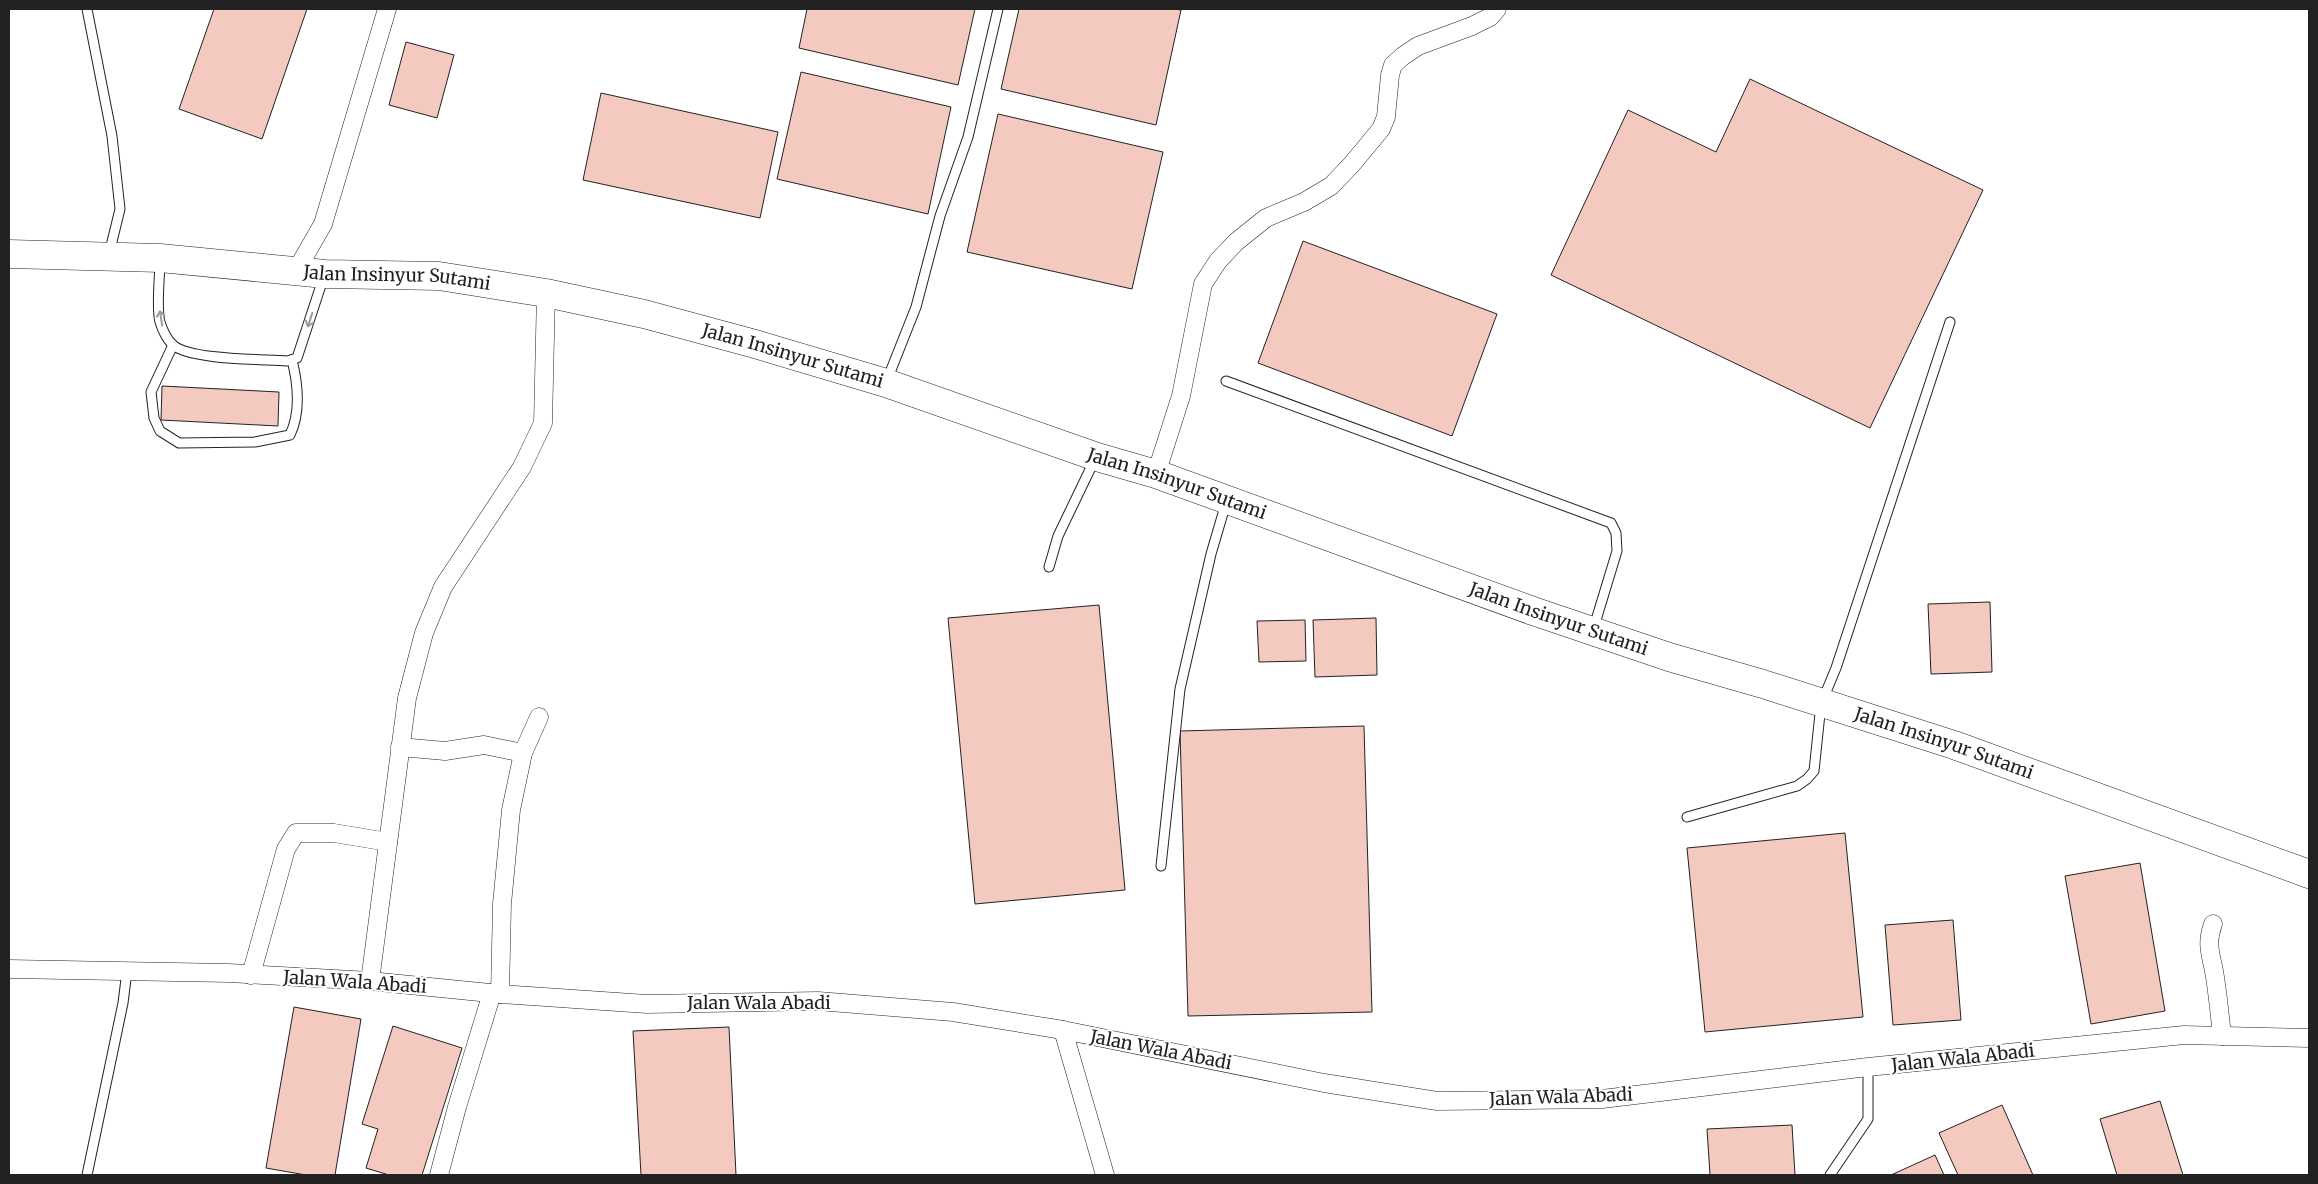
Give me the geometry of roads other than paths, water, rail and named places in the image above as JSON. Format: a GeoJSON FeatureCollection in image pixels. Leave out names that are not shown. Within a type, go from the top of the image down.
{"type":"FeatureCollection","features":[{"type":"Feature","properties":{"kind":"highway","name":"Jalan Insinyur Sutami"},"geometry":{"type":"LineString","coordinates":[[9,254],[160,258],[325,274],[439,276],[546,293],[644,314],[755,344],[886,383],[1097,457],[1156,474],[1592,631],[1954,745],[2309,874]]}},
{"type":"Feature","properties":{"kind":"street"},"geometry":{"type":"LineString","coordinates":[[296,271],[323,224],[387,9]]}},
{"type":"Feature","properties":{"kind":"street"},"geometry":{"type":"LineString","coordinates":[[1156,474],[1181,396],[1203,284],[1218,261],[1236,242],[1266,218],[1304,202],[1332,186],[1352,164],[1381,129],[1386,117],[1390,75],[1393,66],[1403,56],[1418,46],[1472,26],[1490,17],[1497,9]]}},
{"type":"Feature","properties":{"kind":"street"},"geometry":{"type":"LineString","coordinates":[[370,981],[407,698],[421,643],[443,587],[522,468],[543,423],[546,293]]}},
{"type":"Feature","properties":{"kind":"street"},"geometry":{"type":"LineString","coordinates":[[439,1175],[457,1107],[496,993],[511,810],[523,753],[539,717]]}},
{"type":"Feature","properties":{"kind":"street"},"geometry":{"type":"LineString","coordinates":[[400,747],[445,751],[484,745],[523,753]]}},
{"type":"Feature","properties":{"kind":"street"},"geometry":{"type":"LineString","coordinates":[[251,975],[286,848],[296,833],[334,833],[388,842]]}},
{"type":"Feature","properties":{"kind":"street"},"geometry":{"type":"LineString","coordinates":[[2213,924],[2208,938],[2209,952],[2215,975],[2222,1036]]}},
{"type":"Feature","properties":{"kind":"street","name":"Jalan Wala Abadi"},"geometry":{"type":"LineString","coordinates":[[9,969],[251,975],[370,981],[496,993],[647,1004],[818,1001],[953,1012],[1063,1030],[1324,1083],[1438,1101],[1602,1099],[1868,1067],[2184,1035],[2309,1038]]}},
{"type":"Feature","properties":{"kind":"street"},"geometry":{"type":"LineString","coordinates":[[1063,1030],[1105,1175]]}},
{"type":"Feature","properties":{"kind":"lane"},"geometry":{"type":"LineString","coordinates":[[87,9],[112,136],[120,209],[109,258]]}},
{"type":"Feature","properties":{"kind":"lane"},"geometry":{"type":"LineString","coordinates":[[886,383],[916,307],[940,216],[968,137],[998,9]]}},
{"type":"Feature","properties":{"kind":"lane"},"geometry":{"type":"LineString","coordinates":[[160,258],[159,320],[173,345],[182,351],[202,355],[292,360],[297,358],[325,274]]}},
{"type":"Feature","properties":{"kind":"lane"},"geometry":{"type":"LineString","coordinates":[[1686,817],[1797,786],[1808,779],[1814,771],[1821,704],[1836,668],[1950,322]]}},
{"type":"Feature","properties":{"kind":"lane"},"geometry":{"type":"LineString","coordinates":[[173,345],[151,392],[154,418],[160,431],[179,443],[255,442],[290,435],[294,426],[298,384],[292,360]]}},
{"type":"Feature","properties":{"kind":"lane"},"geometry":{"type":"LineString","coordinates":[[1226,381],[1611,523],[1616,533],[1617,551],[1592,631]]}},
{"type":"Feature","properties":{"kind":"lane"},"geometry":{"type":"LineString","coordinates":[[1049,567],[1058,536],[1097,457]]}},
{"type":"Feature","properties":{"kind":"lane"},"geometry":{"type":"LineString","coordinates":[[1161,866],[1180,688],[1211,554],[1227,499]]}},
{"type":"Feature","properties":{"kind":"lane"},"geometry":{"type":"LineString","coordinates":[[87,1175],[123,1003],[127,971]]}},
{"type":"Feature","properties":{"kind":"lane"},"geometry":{"type":"LineString","coordinates":[[1830,1175],[1868,1119],[1868,1067]]}}]}
